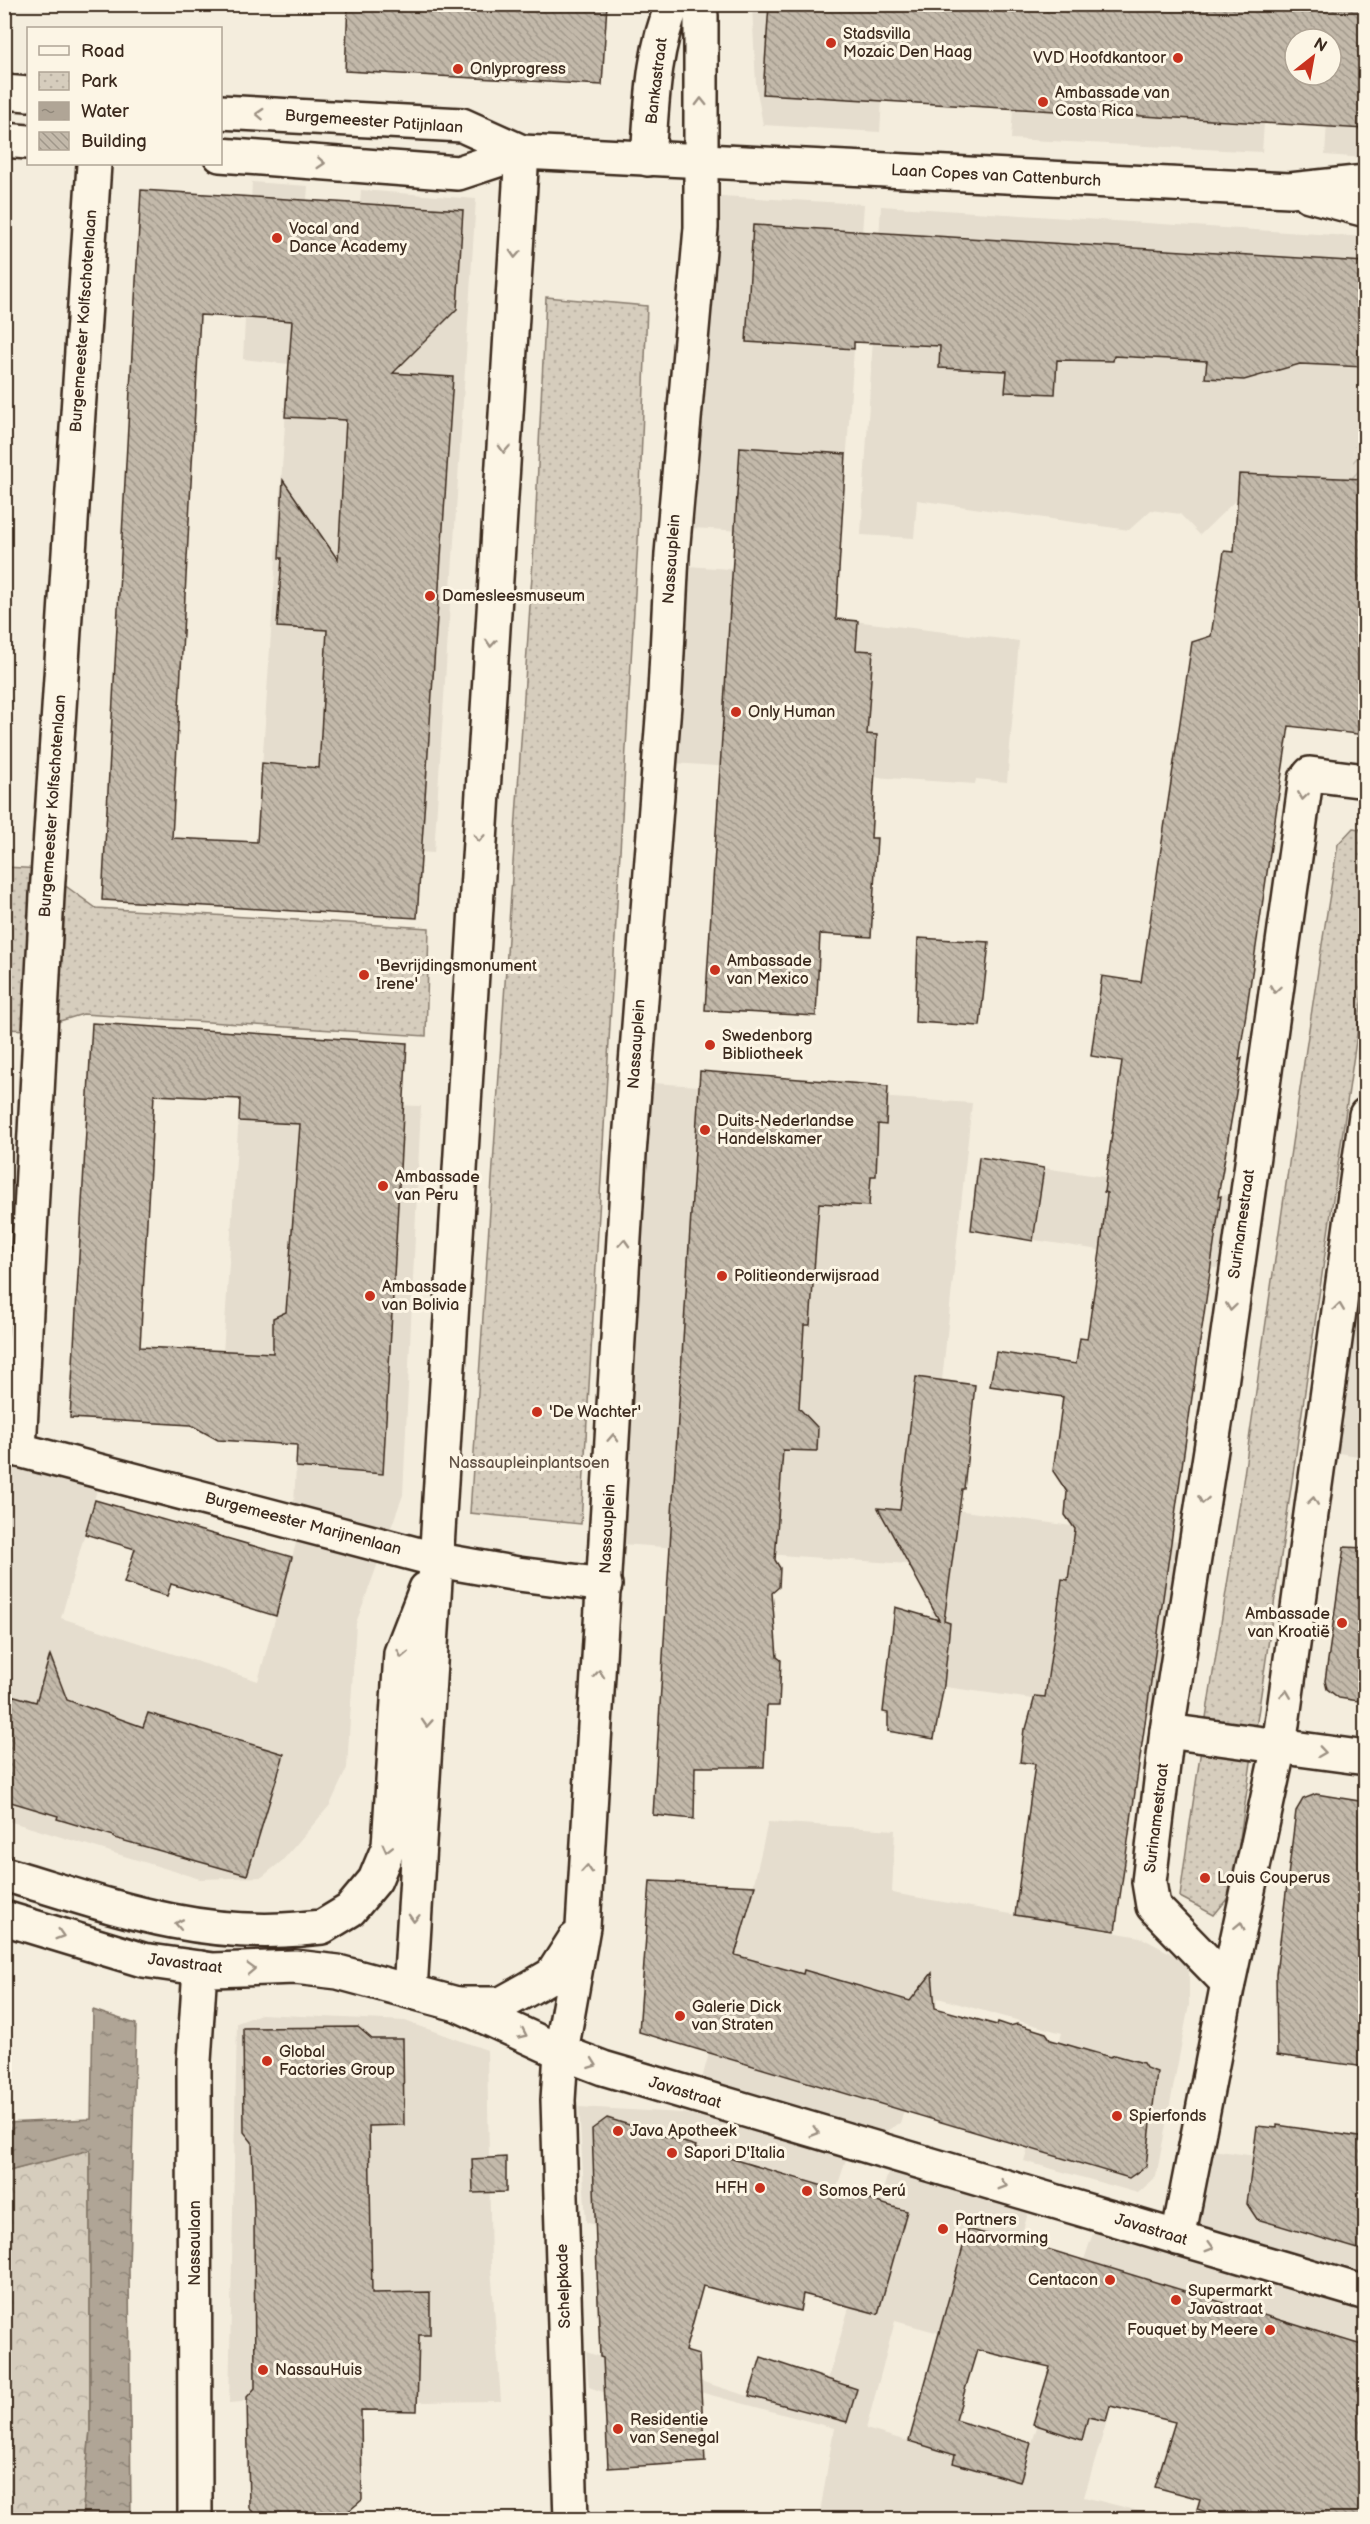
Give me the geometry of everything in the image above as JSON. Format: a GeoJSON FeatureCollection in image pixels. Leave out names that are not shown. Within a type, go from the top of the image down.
{"type":"FeatureCollection","features":[{"type":"Feature","properties":{"kind":"street","name":"Bankastraat"},"geometry":{"type":"LineString","coordinates":[[648,159],[654,73],[664,25],[673,4]]}},
{"type":"Feature","properties":{"kind":"street"},"geometry":{"type":"LineString","coordinates":[[699,4],[702,161]]}},
{"type":"Feature","properties":{"kind":"street"},"geometry":{"type":"LineString","coordinates":[[4,92],[27,94]]}},
{"type":"Feature","properties":{"kind":"street","name":"Burgemeester Patijnlaan"},"geometry":{"type":"LineString","coordinates":[[222,112],[462,125],[522,152],[702,161]]}},
{"type":"Feature","properties":{"kind":"street"},"geometry":{"type":"LineString","coordinates":[[4,141],[27,142]]}},
{"type":"Feature","properties":{"kind":"street","name":"Burgemeester Patijnlaan"},"geometry":{"type":"LineString","coordinates":[[222,155],[458,173],[522,152]]}},
{"type":"Feature","properties":{"kind":"street"},"geometry":{"type":"LineString","coordinates":[[410,1991],[522,152]]}},
{"type":"Feature","properties":{"kind":"street","name":"Laan Copes van Cattenburch"},"geometry":{"type":"LineString","coordinates":[[702,161],[1290,190],[1365,182]]}},
{"type":"Feature","properties":{"kind":"street","name":"Nassauplein"},"geometry":{"type":"LineString","coordinates":[[561,2052],[583,1927],[629,1154],[665,692],[672,554],[701,228],[702,161]]}},
{"type":"Feature","properties":{"kind":"street","name":"Burgemeester Kolfschotenlaan"},"geometry":{"type":"LineString","coordinates":[[12,1448],[94,165]]}},
{"type":"Feature","properties":{"kind":"street","name":"Laan Copes van Cattenburch"},"geometry":{"type":"LineString","coordinates":[[1290,190],[1365,210]]}},
{"type":"Feature","properties":{"kind":"street","name":"Surinamestraat"},"geometry":{"type":"LineString","coordinates":[[1228,1983],[1153,1906],[1149,1882],[1167,1731],[1218,1405],[1306,779],[1310,774],[1365,781]]}},
{"type":"Feature","properties":{"kind":"street"},"geometry":{"type":"LineString","coordinates":[[1178,2238],[1228,1983],[1279,1746],[1365,1115]]}},
{"type":"Feature","properties":{"kind":"street","name":"Burgemeester Marijnenlaan"},"geometry":{"type":"LineString","coordinates":[[12,1448],[438,1560],[518,1574],[605,1585]]}},
{"type":"Feature","properties":{"kind":"street"},"geometry":{"type":"LineString","coordinates":[[4,1874],[155,1919],[231,1931],[322,1927],[350,1910],[375,1880],[389,1846],[401,1653],[438,1560]]}},
{"type":"Feature","properties":{"kind":"street"},"geometry":{"type":"LineString","coordinates":[[1167,1731],[1365,1758]]}},
{"type":"Feature","properties":{"kind":"street","name":"Javastraat"},"geometry":{"type":"LineString","coordinates":[[4,1918],[143,1960],[213,1970],[295,1967],[338,1972],[410,1991],[457,2004],[561,2052],[603,2068],[1365,2293]]}},
{"type":"Feature","properties":{"kind":"street","name":"Nassauplein"},"geometry":{"type":"LineString","coordinates":[[457,2004],[501,2004],[552,1975],[583,1927]]}},
{"type":"Feature","properties":{"kind":"street","name":"Nassaulaan"},"geometry":{"type":"LineString","coordinates":[[195,2520],[194,2052],[200,1968]]}},
{"type":"Feature","properties":{"kind":"street","name":"Schelpkade"},"geometry":{"type":"LineString","coordinates":[[561,2052],[558,2100],[571,2520]]}},
{"type":"Feature","properties":{"kind":"shaded area"},"geometry":{"type":"Polygon","coordinates":[[[752,5],[888,5],[880,132],[763,125],[756,85],[752,5]]]}},
{"type":"Feature","properties":{"kind":"shaded area"},"geometry":{"type":"Polygon","coordinates":[[[1020,5],[1272,5],[1262,152],[1011,139],[1020,5]]]}},
{"type":"Feature","properties":{"kind":"shaded area"},"geometry":{"type":"Polygon","coordinates":[[[1334,5],[1365,5],[1365,158],[1325,155],[1329,87],[1343,87],[1343,27],[1333,27],[1334,5]]]}},
{"type":"Feature","properties":{"kind":"shaded area"},"geometry":{"type":"Polygon","coordinates":[[[252,182],[308,186],[299,307],[350,356],[361,190],[476,199],[434,853],[257,842],[289,364],[243,359],[252,182]]]}},
{"type":"Feature","properties":{"kind":"shaded area"},"geometry":{"type":"Polygon","coordinates":[[[703,195],[864,204],[841,537],[676,527],[703,195]]]}},
{"type":"Feature","properties":{"kind":"shaded area"},"geometry":{"type":"Polygon","coordinates":[[[881,206],[1365,237],[1365,447],[1354,446],[1352,479],[1239,474],[1239,497],[1200,535],[1180,514],[1151,510],[1129,530],[917,500],[914,538],[861,535],[881,206]]]}},
{"type":"Feature","properties":{"kind":"shaded area"},"geometry":{"type":"Polygon","coordinates":[[[1354,446],[1365,447],[1365,480],[1352,479],[1354,446]]]}},
{"type":"Feature","properties":{"kind":"shaded area"},"geometry":{"type":"Polygon","coordinates":[[[674,565],[827,576],[826,602],[837,603],[837,619],[1019,641],[1007,782],[976,779],[975,784],[659,762],[674,565]]]}},
{"type":"Feature","properties":{"kind":"shaded area"},"geometry":{"type":"Polygon","coordinates":[[[636,1082],[972,1103],[922,1565],[621,1544],[636,1082]]]}},
{"type":"Feature","properties":{"kind":"shaded area"},"geometry":{"type":"Polygon","coordinates":[[[240,1099],[421,1106],[403,1495],[356,1623],[347,1768],[330,1805],[282,1861],[262,1877],[200,1879],[5,1820],[4,1446],[102,1472],[61,1618],[258,1681],[301,1525],[293,1522],[301,1373],[222,1368],[240,1099]]]}},
{"type":"Feature","properties":{"kind":"shaded area"},"geometry":{"type":"Polygon","coordinates":[[[977,1158],[1244,1198],[1234,1271],[971,1230],[977,1158]]]}},
{"type":"Feature","properties":{"kind":"shaded area"},"geometry":{"type":"Polygon","coordinates":[[[1365,1221],[1365,1457],[1319,1450],[1365,1221]]]}},
{"type":"Feature","properties":{"kind":"shaded area"},"geometry":{"type":"Polygon","coordinates":[[[942,1508],[1194,1543],[1169,1718],[924,1684],[942,1508]]]}},
{"type":"Feature","properties":{"kind":"shaded area"},"geometry":{"type":"Polygon","coordinates":[[[768,1822],[895,1830],[892,1893],[1140,1937],[1189,1963],[1189,2005],[1156,2177],[1138,2193],[1024,2161],[1062,2033],[938,1998],[900,2123],[848,2153],[803,2295],[586,2222],[579,2107],[682,2113],[750,2123],[702,2079],[749,1905],[768,1822]]]}},
{"type":"Feature","properties":{"kind":"shaded area"},"geometry":{"type":"Polygon","coordinates":[[[261,2014],[405,2021],[487,2050],[491,2267],[501,2401],[251,2404],[246,2398],[242,2402],[229,2403],[237,2023],[261,2014]]]}},
{"type":"Feature","properties":{"kind":"shaded area"},"geometry":{"type":"Polygon","coordinates":[[[1198,2148],[1365,2171],[1365,2430],[1127,2354],[1084,2497],[1171,2519],[819,2519],[834,2428],[681,2387],[652,2386],[603,2392],[589,2387],[586,2352],[629,2366],[631,2359],[741,2394],[818,2414],[890,2166],[1030,2206],[988,2353],[939,2336],[939,2333],[895,2321],[866,2429],[955,2455],[953,2463],[1020,2482],[1044,2404],[1055,2347],[1095,2227],[1158,2245],[1198,2148]]]}},
{"type":"Feature","properties":{"kind":"shaded area"},"geometry":{"type":"Polygon","coordinates":[[[594,2511],[610,2514],[732,2519],[594,2519],[594,2511]]]}},
{"type":"Feature","properties":{"kind":"green space","name":"Nassaupleinplantsoen"},"geometry":{"type":"Polygon","coordinates":[[[546,297],[647,306],[638,541],[581,1524],[470,1513],[535,530],[546,297]]]}},
{"type":"Feature","properties":{"kind":"green space"},"geometry":{"type":"Polygon","coordinates":[[[1353,828],[1365,830],[1365,979],[1232,1893],[1214,1915],[1180,1897],[1338,844],[1353,828]]]}},
{"type":"Feature","properties":{"kind":"green space"},"geometry":{"type":"Polygon","coordinates":[[[5,867],[42,869],[96,908],[429,928],[426,1036],[83,1014],[30,1030],[5,1029],[5,867]]]}},
{"type":"Feature","properties":{"kind":"green space"},"geometry":{"type":"Polygon","coordinates":[[[90,2149],[90,2430],[82,2519],[5,2520],[5,2172],[90,2149]]]}},
{"type":"Feature","properties":{"kind":"water"},"geometry":{"type":"Polygon","coordinates":[[[93,2010],[136,2024],[129,2268],[131,2519],[82,2519],[90,2430],[90,2150],[5,2172],[5,2123],[91,2119],[93,2010]]]}},
{"type":"Feature","properties":{"kind":"building"},"geometry":{"type":"Polygon","coordinates":[[[348,4],[607,4],[602,85],[345,71],[348,4]]]}},
{"type":"Feature","properties":{"kind":"building"},"geometry":{"type":"Polygon","coordinates":[[[769,4],[1365,4],[1365,129],[763,94],[769,4]]]}},
{"type":"Feature","properties":{"kind":"building"},"geometry":{"type":"Polygon","coordinates":[[[141,190],[463,210],[457,309],[393,373],[453,377],[417,918],[102,900],[141,190]],[[200,315],[172,838],[257,842],[262,763],[319,768],[327,630],[277,627],[282,558],[279,558],[283,480],[338,560],[346,420],[285,417],[292,321],[200,315]]]}},
{"type":"Feature","properties":{"kind":"building"},"geometry":{"type":"Polygon","coordinates":[[[753,225],[1365,262],[1365,367],[1300,364],[1244,380],[1205,378],[1207,361],[1114,356],[1113,361],[1057,360],[1055,394],[1005,392],[1007,371],[939,368],[940,346],[854,342],[854,349],[746,342],[753,225]]]}},
{"type":"Feature","properties":{"kind":"building"},"geometry":{"type":"Polygon","coordinates":[[[740,447],[846,454],[836,619],[858,621],[856,650],[873,651],[867,734],[877,735],[871,838],[877,838],[871,937],[820,934],[816,1016],[705,1010],[740,447]]]}},
{"type":"Feature","properties":{"kind":"building"},"geometry":{"type":"Polygon","coordinates":[[[1239,474],[1365,479],[1365,735],[1289,726],[1239,1060],[1242,1058],[1218,1197],[1221,1196],[1115,1931],[1015,1915],[1035,1764],[1020,1762],[1024,1729],[1026,1729],[1035,1696],[1045,1697],[1062,1579],[1068,1580],[1075,1529],[1065,1515],[1067,1492],[1053,1471],[1063,1397],[990,1386],[996,1352],[1076,1364],[1080,1338],[1087,1339],[1100,1252],[1107,1193],[1104,1192],[1122,1061],[1091,1056],[1102,976],[1141,982],[1192,642],[1211,636],[1224,551],[1234,552],[1239,474]]]}},
{"type":"Feature","properties":{"kind":"building"},"geometry":{"type":"Polygon","coordinates":[[[918,938],[989,942],[980,1026],[915,1022],[918,938]]]}},
{"type":"Feature","properties":{"kind":"building"},"geometry":{"type":"Polygon","coordinates":[[[92,1023],[407,1043],[383,1474],[296,1467],[297,1445],[218,1440],[191,1425],[70,1418],[92,1023]],[[154,1095],[140,1347],[273,1353],[273,1318],[286,1312],[300,1124],[239,1121],[240,1099],[154,1095]]]}},
{"type":"Feature","properties":{"kind":"building"},"geometry":{"type":"Polygon","coordinates":[[[700,1071],[888,1086],[886,1125],[878,1124],[876,1176],[871,1176],[869,1206],[819,1203],[810,1325],[804,1325],[799,1408],[818,1428],[817,1451],[783,1450],[775,1560],[780,1568],[779,1587],[772,1593],[777,1657],[781,1660],[779,1706],[767,1706],[764,1767],[695,1767],[694,1819],[653,1815],[700,1071]]]}},
{"type":"Feature","properties":{"kind":"building"},"geometry":{"type":"Polygon","coordinates":[[[979,1157],[1044,1168],[1033,1241],[971,1230],[979,1157]]]}},
{"type":"Feature","properties":{"kind":"building"},"geometry":{"type":"Polygon","coordinates":[[[916,1377],[975,1385],[964,1489],[962,1489],[944,1621],[950,1623],[944,1685],[934,1739],[888,1731],[888,1713],[883,1712],[895,1607],[939,1620],[878,1508],[900,1510],[916,1377]]]}},
{"type":"Feature","properties":{"kind":"building"},"geometry":{"type":"Polygon","coordinates":[[[95,1500],[292,1557],[276,1616],[171,1584],[167,1596],[124,1583],[135,1549],[85,1534],[95,1500]]]}},
{"type":"Feature","properties":{"kind":"building"},"geometry":{"type":"Polygon","coordinates":[[[1344,1547],[1365,1548],[1365,1702],[1339,1698],[1327,1689],[1325,1681],[1344,1547]]]}},
{"type":"Feature","properties":{"kind":"building"},"geometry":{"type":"Polygon","coordinates":[[[50,1655],[67,1700],[143,1727],[148,1713],[284,1754],[247,1875],[114,1838],[114,1836],[57,1819],[58,1816],[4,1800],[4,1693],[36,1702],[50,1655]]]}},
{"type":"Feature","properties":{"kind":"building"},"geometry":{"type":"Polygon","coordinates":[[[1316,1794],[1365,1802],[1365,2067],[1277,2055],[1276,1974],[1296,1811],[1303,1799],[1316,1794]]]}},
{"type":"Feature","properties":{"kind":"building"},"geometry":{"type":"Polygon","coordinates":[[[650,1881],[755,1886],[735,1955],[803,1974],[804,1970],[910,2001],[932,1973],[935,2008],[997,2025],[998,2022],[1010,2026],[1017,2024],[1046,2033],[1051,2040],[1110,2057],[1115,2055],[1143,2063],[1146,2068],[1157,2072],[1146,2166],[1129,2178],[639,2032],[650,1881]]]}},
{"type":"Feature","properties":{"kind":"building"},"geometry":{"type":"Polygon","coordinates":[[[358,2027],[372,2039],[403,2039],[404,2125],[369,2126],[372,2293],[430,2292],[430,2335],[419,2335],[417,2411],[361,2410],[362,2500],[338,2520],[261,2520],[249,2508],[247,2397],[255,2388],[254,2212],[252,2142],[244,2132],[243,2028],[358,2027]]]}},
{"type":"Feature","properties":{"kind":"building"},"geometry":{"type":"Polygon","coordinates":[[[607,2118],[696,2146],[695,2148],[907,2211],[878,2314],[803,2294],[800,2311],[703,2286],[685,2351],[699,2355],[705,2462],[608,2468],[603,2358],[600,2357],[592,2129],[607,2118]]]}},
{"type":"Feature","properties":{"kind":"building"},"geometry":{"type":"Polygon","coordinates":[[[1277,2125],[1365,2138],[1365,2251],[1257,2219],[1247,2204],[1257,2126],[1277,2128],[1277,2125]]]}},
{"type":"Feature","properties":{"kind":"building"},"geometry":{"type":"Polygon","coordinates":[[[506,2157],[506,2192],[473,2193],[472,2159],[506,2157]]]}},
{"type":"Feature","properties":{"kind":"building"},"geometry":{"type":"Polygon","coordinates":[[[968,2229],[1018,2243],[1018,2240],[1365,2346],[1365,2520],[1232,2520],[1197,2509],[1200,2499],[1155,2487],[1175,2422],[1110,2406],[1106,2421],[1088,2417],[1082,2440],[1033,2424],[1050,2367],[977,2350],[956,2420],[1031,2443],[1020,2482],[953,2463],[955,2455],[909,2441],[968,2229]]]}},
{"type":"Feature","properties":{"kind":"building"},"geometry":{"type":"Polygon","coordinates":[[[761,2357],[857,2389],[847,2422],[749,2396],[761,2357]]]}},
{"type":"Feature","properties":{"kind":"place","name":"Stadsvilla Mozaic Den Haag"},"geometry":{"type":"Point","coordinates":[831,43]}},
{"type":"Feature","properties":{"kind":"place","name":"VVD Hoofdkantoor"},"geometry":{"type":"Point","coordinates":[1178,58]}},
{"type":"Feature","properties":{"kind":"place","name":"Onlyprogress"},"geometry":{"type":"Point","coordinates":[458,69]}},
{"type":"Feature","properties":{"kind":"place","name":"Ambassade van Costa Rica"},"geometry":{"type":"Point","coordinates":[1043,102]}},
{"type":"Feature","properties":{"kind":"place","name":"Vocal and Dance Academy"},"geometry":{"type":"Point","coordinates":[277,238]}},
{"type":"Feature","properties":{"kind":"place","name":"Damesleesmuseum"},"geometry":{"type":"Point","coordinates":[430,596]}},
{"type":"Feature","properties":{"kind":"place","name":"Only Human"},"geometry":{"type":"Point","coordinates":[736,712]}},
{"type":"Feature","properties":{"kind":"place","name":"Ambassade van Mexico"},"geometry":{"type":"Point","coordinates":[715,970]}},
{"type":"Feature","properties":{"kind":"place","name":"'Bevrijdingsmonument Irene'"},"geometry":{"type":"Point","coordinates":[364,975]}},
{"type":"Feature","properties":{"kind":"place","name":"Swedenborg Bibliotheek"},"geometry":{"type":"Point","coordinates":[710,1045]}},
{"type":"Feature","properties":{"kind":"place","name":"Duits-Nederlandse Handelskamer"},"geometry":{"type":"Point","coordinates":[705,1130]}},
{"type":"Feature","properties":{"kind":"place","name":"Ambassade van Peru"},"geometry":{"type":"Point","coordinates":[383,1186]}},
{"type":"Feature","properties":{"kind":"place","name":"Politieonderwijsraad"},"geometry":{"type":"Point","coordinates":[722,1276]}},
{"type":"Feature","properties":{"kind":"place","name":"Ambassade van Bolivia"},"geometry":{"type":"Point","coordinates":[370,1296]}},
{"type":"Feature","properties":{"kind":"place","name":"'De Wachter'"},"geometry":{"type":"Point","coordinates":[537,1412]}},
{"type":"Feature","properties":{"kind":"place","name":"Ambassade van Kroatië"},"geometry":{"type":"Point","coordinates":[1342,1623]}},
{"type":"Feature","properties":{"kind":"place","name":"Louis Couperus"},"geometry":{"type":"Point","coordinates":[1205,1878]}},
{"type":"Feature","properties":{"kind":"place","name":"Galerie Dick van Straten"},"geometry":{"type":"Point","coordinates":[680,2016]}},
{"type":"Feature","properties":{"kind":"place","name":"Global Factories Group"},"geometry":{"type":"Point","coordinates":[267,2061]}},
{"type":"Feature","properties":{"kind":"place","name":"Spierfonds"},"geometry":{"type":"Point","coordinates":[1117,2116]}},
{"type":"Feature","properties":{"kind":"place","name":"Java Apotheek"},"geometry":{"type":"Point","coordinates":[618,2131]}},
{"type":"Feature","properties":{"kind":"place","name":"Sapori D'Italia"},"geometry":{"type":"Point","coordinates":[672,2153]}},
{"type":"Feature","properties":{"kind":"place","name":"HFH"},"geometry":{"type":"Point","coordinates":[760,2188]}},
{"type":"Feature","properties":{"kind":"place","name":"Somos Perú"},"geometry":{"type":"Point","coordinates":[807,2191]}},
{"type":"Feature","properties":{"kind":"place","name":"Partners Haarvorming"},"geometry":{"type":"Point","coordinates":[943,2229]}},
{"type":"Feature","properties":{"kind":"place","name":"Centacon"},"geometry":{"type":"Point","coordinates":[1110,2280]}},
{"type":"Feature","properties":{"kind":"place","name":"Supermarkt Javastraat"},"geometry":{"type":"Point","coordinates":[1176,2300]}},
{"type":"Feature","properties":{"kind":"place","name":"Fouquet by Meere"},"geometry":{"type":"Point","coordinates":[1270,2330]}},
{"type":"Feature","properties":{"kind":"place","name":"NassauHuis"},"geometry":{"type":"Point","coordinates":[263,2370]}},
{"type":"Feature","properties":{"kind":"place","name":"Residentie van Senegal"},"geometry":{"type":"Point","coordinates":[618,2429]}}]}
